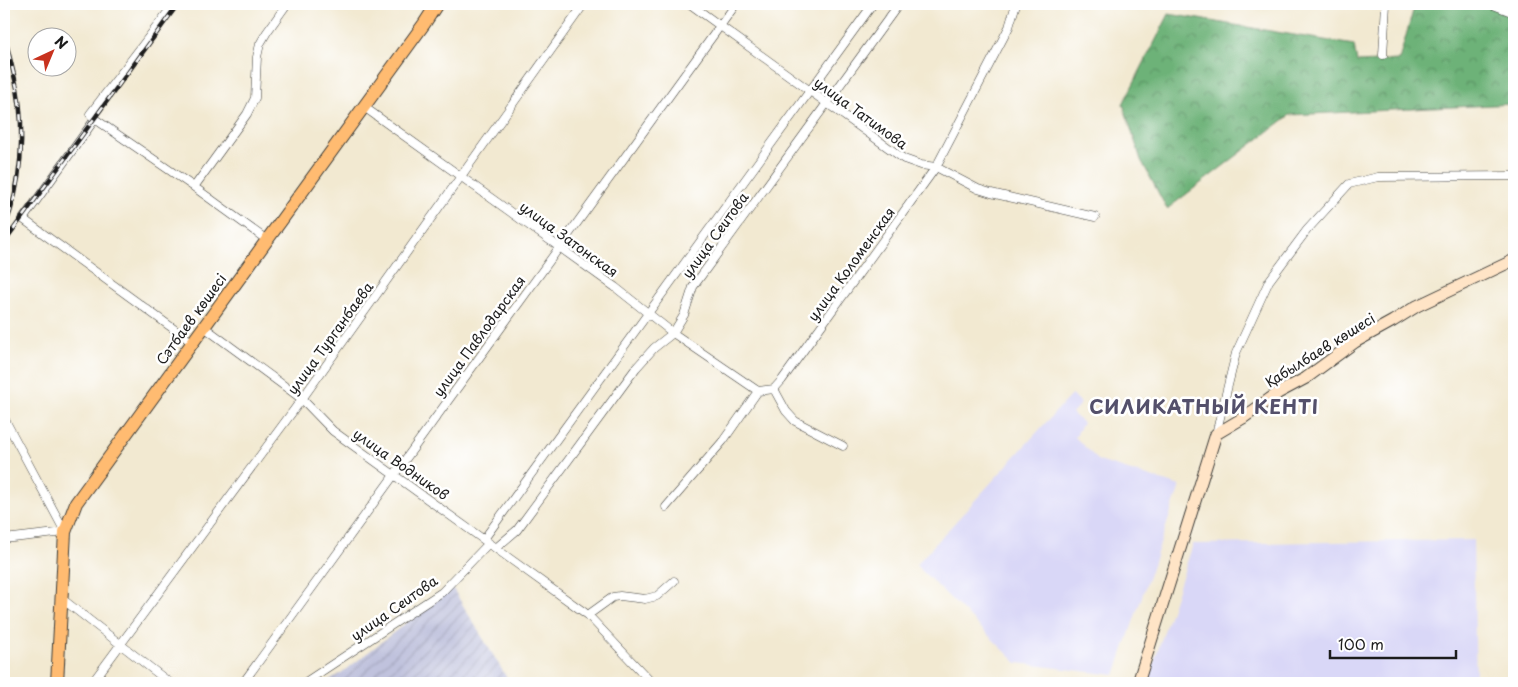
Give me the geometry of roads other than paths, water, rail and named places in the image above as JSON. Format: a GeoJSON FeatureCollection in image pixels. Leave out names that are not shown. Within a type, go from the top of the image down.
{"type":"FeatureCollection","features":[{"type":"Feature","properties":{"kind":"main road","name":"Сәтбаев көшесі"},"geometry":{"type":"LineString","coordinates":[[57,683],[65,532],[76,503],[437,4]]}},
{"type":"Feature","properties":{"kind":"main road","name":"Қабылбаев көшесі"},"geometry":{"type":"LineString","coordinates":[[1216,434],[1243,418],[1278,393],[1306,378],[1355,342],[1417,306],[1514,260]]}},
{"type":"Feature","properties":{"kind":"main road"},"geometry":{"type":"LineString","coordinates":[[1138,683],[1216,434]]}},
{"type":"Feature","properties":{"kind":"street"},"geometry":{"type":"LineString","coordinates":[[174,4],[90,114],[267,240]]}},
{"type":"Feature","properties":{"kind":"street"},"geometry":{"type":"LineString","coordinates":[[194,187],[246,114],[255,98],[257,57],[260,44],[287,4]]}},
{"type":"Feature","properties":{"kind":"street","name":"улица Турганбаева"},"geometry":{"type":"LineString","coordinates":[[92,683],[302,399],[584,4]]}},
{"type":"Feature","properties":{"kind":"street","name":"улица Татимова"},"geometry":{"type":"LineString","coordinates":[[690,4],[904,159],[921,165],[936,167],[978,189],[1095,217]]}},
{"type":"Feature","properties":{"kind":"street","name":"улица Павлодарская"},"geometry":{"type":"LineString","coordinates":[[243,683],[736,4]]}},
{"type":"Feature","properties":{"kind":"street","name":"улица Сеитова"},"geometry":{"type":"LineString","coordinates":[[304,683],[442,592],[490,543],[648,314],[873,4]]}},
{"type":"Feature","properties":{"kind":"street","name":"улица Сеитова"},"geometry":{"type":"LineString","coordinates":[[490,543],[517,530],[636,368],[654,348],[673,333],[684,315],[693,287],[899,4]]}},
{"type":"Feature","properties":{"kind":"street","name":"улица Коломенская"},"geometry":{"type":"LineString","coordinates":[[774,389],[936,167],[1009,27],[1016,4]]}},
{"type":"Feature","properties":{"kind":"street"},"geometry":{"type":"LineString","coordinates":[[1383,55],[1386,4]]}},
{"type":"Feature","properties":{"kind":"street"},"geometry":{"type":"LineString","coordinates":[[1491,4],[1514,13]]}},
{"type":"Feature","properties":{"kind":"street","name":"улица Затонская"},"geometry":{"type":"LineString","coordinates":[[364,107],[615,287],[673,333],[758,391]]}},
{"type":"Feature","properties":{"kind":"street"},"geometry":{"type":"LineString","coordinates":[[95,119],[23,219],[193,343]]}},
{"type":"Feature","properties":{"kind":"street"},"geometry":{"type":"LineString","coordinates":[[1216,434],[1236,353],[1269,281],[1307,230],[1348,184],[1378,178],[1514,176]]}},
{"type":"Feature","properties":{"kind":"street","name":"улица Водников"},"geometry":{"type":"LineString","coordinates":[[204,327],[302,399],[333,431],[588,615],[652,682]]}},
{"type":"Feature","properties":{"kind":"street"},"geometry":{"type":"LineString","coordinates":[[666,507],[723,441],[758,391],[774,389],[790,417],[843,446]]}},
{"type":"Feature","properties":{"kind":"street"},"geometry":{"type":"LineString","coordinates":[[4,418],[65,532],[4,539]]}},
{"type":"Feature","properties":{"kind":"street"},"geometry":{"type":"LineString","coordinates":[[588,615],[613,597],[645,599],[657,596],[674,581]]}},
{"type":"Feature","properties":{"kind":"street"},"geometry":{"type":"LineString","coordinates":[[61,598],[170,683]]}},
{"type":"Feature","properties":{"kind":"railway"},"geometry":{"type":"LineString","coordinates":[[4,242],[178,4]]}},
{"type":"Feature","properties":{"kind":"railway"},"geometry":{"type":"LineString","coordinates":[[4,36],[17,88],[21,122],[18,177],[15,195],[4,228]]}},
{"type":"Feature","properties":{"kind":"district","name":"СИЛИКАТНЫЙ КЕНТІ"},"geometry":{"type":"Point","coordinates":[1204,406]}}]}
